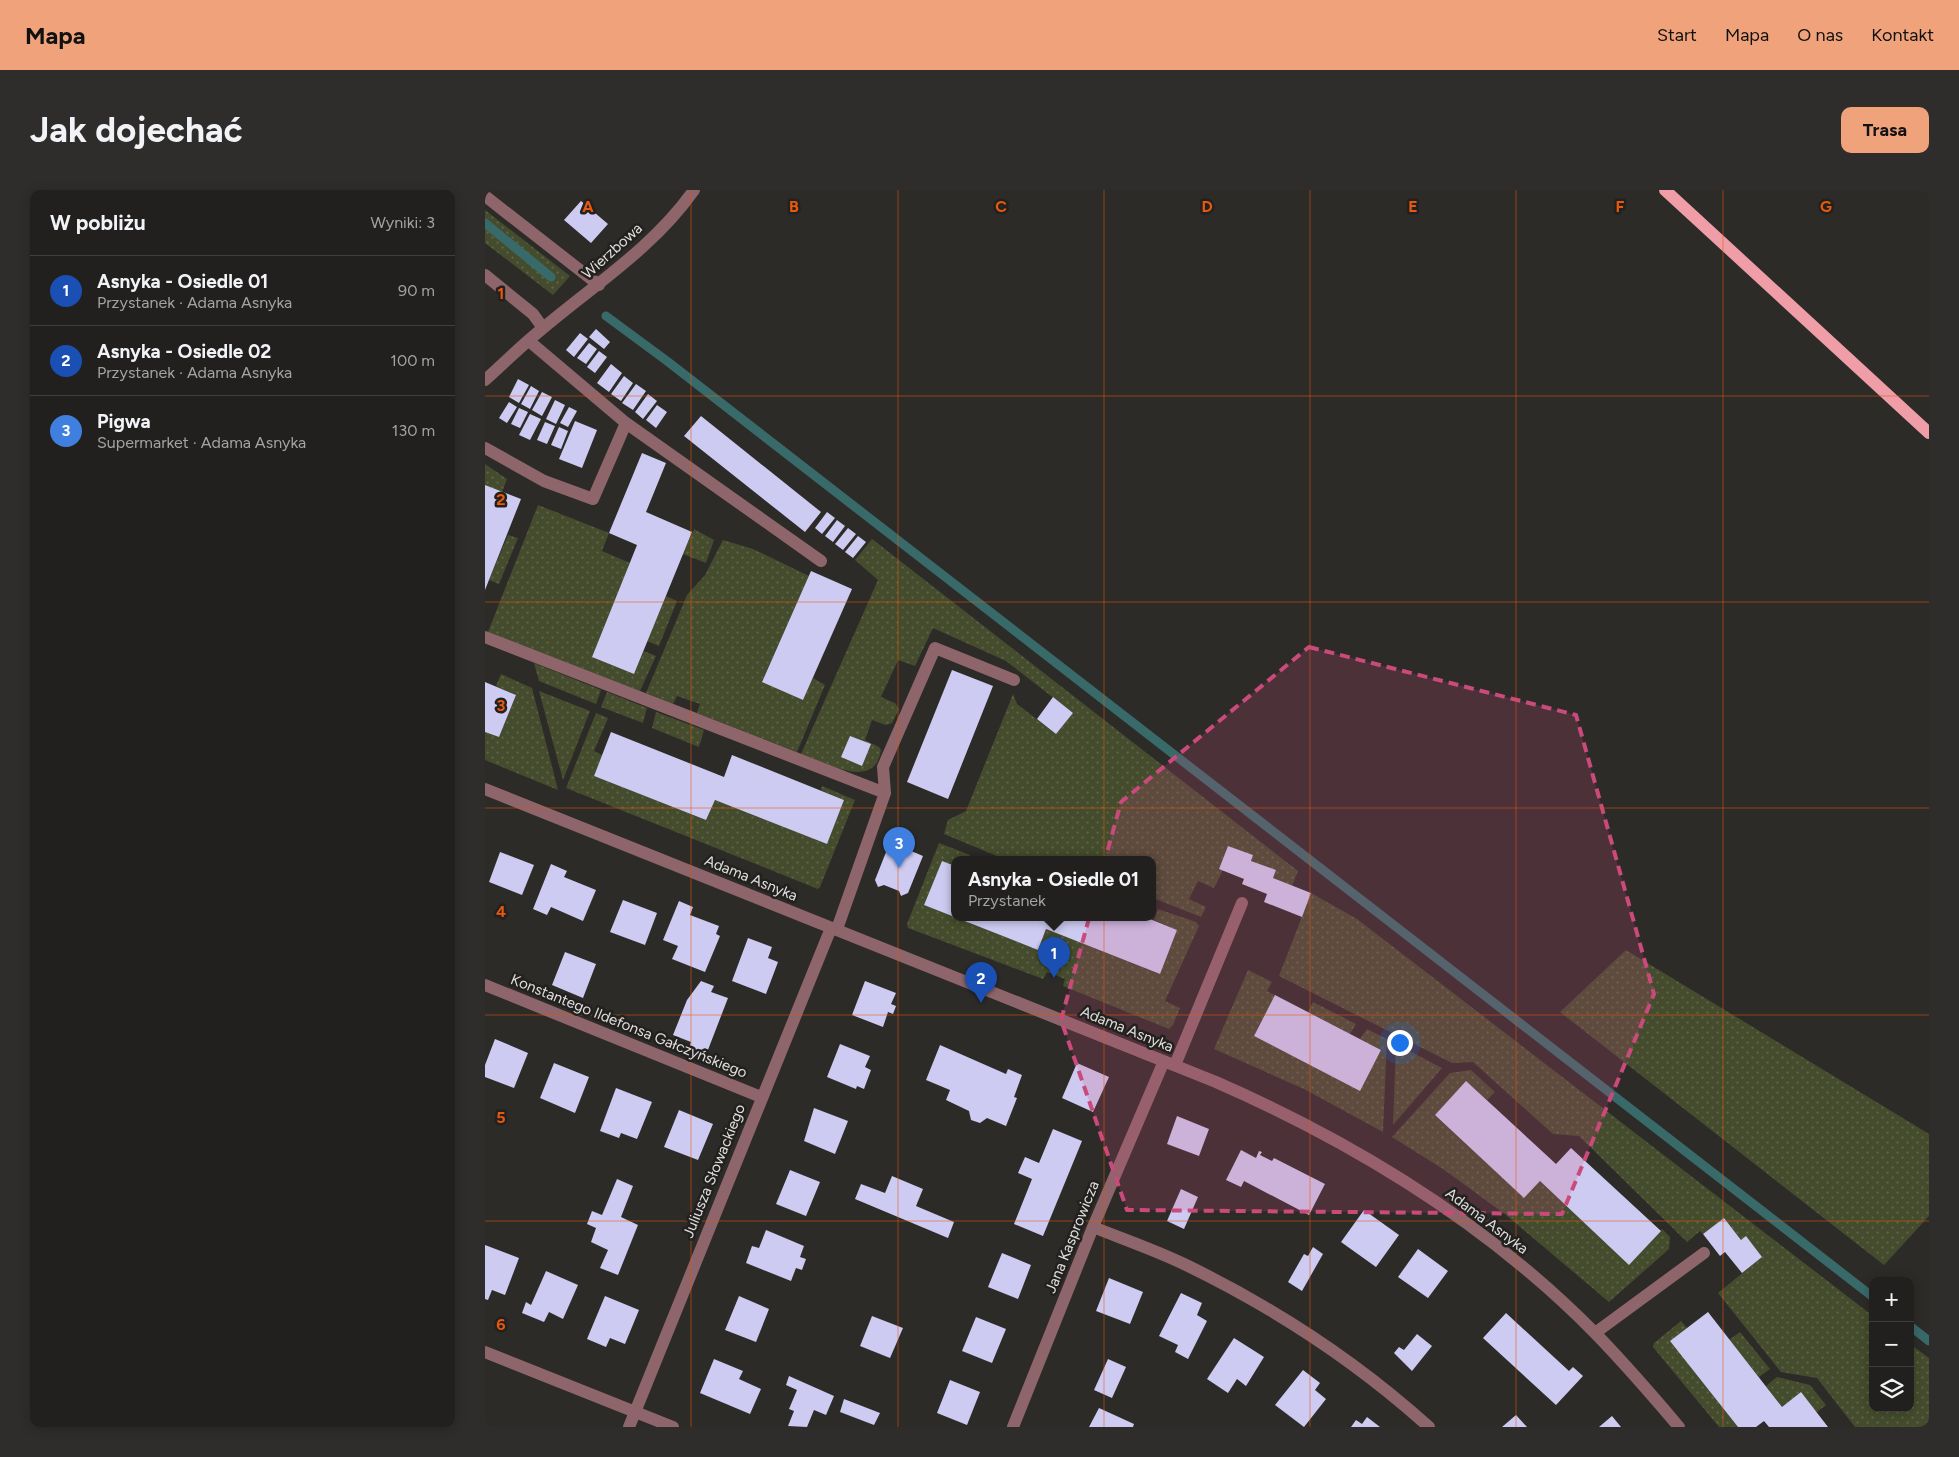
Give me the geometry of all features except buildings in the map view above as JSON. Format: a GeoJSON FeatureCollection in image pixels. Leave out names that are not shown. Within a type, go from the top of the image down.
{"type":"FeatureCollection","features":[{"type":"Feature","properties":{"kind":"main road"},"geometry":{"type":"LineString","coordinates":[[1665,190],[1929,433]]}},
{"type":"Feature","properties":{"kind":"street","name":"Wierzbowa"},"geometry":{"type":"LineString","coordinates":[[485,380],[543,328],[599,285],[666,225],[694,190]]}},
{"type":"Feature","properties":{"kind":"street"},"geometry":{"type":"LineString","coordinates":[[485,196],[599,285]]}},
{"type":"Feature","properties":{"kind":"street"},"geometry":{"type":"LineString","coordinates":[[485,274],[533,314],[543,328]]}},
{"type":"Feature","properties":{"kind":"street"},"geometry":{"type":"LineString","coordinates":[[529,341],[627,423],[821,561]]}},
{"type":"Feature","properties":{"kind":"street"},"geometry":{"type":"LineString","coordinates":[[485,448],[544,481],[593,499],[627,423]]}},
{"type":"Feature","properties":{"kind":"street"},"geometry":{"type":"LineString","coordinates":[[485,637],[885,794],[883,766],[935,648],[1014,680]]}},
{"type":"Feature","properties":{"kind":"street","name":"Adama Asnyka"},"geometry":{"type":"LineString","coordinates":[[485,789],[1169,1063],[1262,1102],[1309,1126],[1407,1183],[1508,1255],[1595,1333],[1679,1427]]}},
{"type":"Feature","properties":{"kind":"street","name":"Juliusza Słowackiego"},"geometry":{"type":"LineString","coordinates":[[629,1427],[761,1097],[834,928],[885,794]]}},
{"type":"Feature","properties":{"kind":"street","name":"Jana Kasprowicza"},"geometry":{"type":"LineString","coordinates":[[1013,1427],[1093,1227],[1242,903]]}},
{"type":"Feature","properties":{"kind":"street","name":"Konstantego Ildefonsa Gałczyńskiego"},"geometry":{"type":"LineString","coordinates":[[485,986],[761,1097]]}},
{"type":"Feature","properties":{"kind":"street"},"geometry":{"type":"LineString","coordinates":[[1093,1227],[1183,1264],[1288,1319],[1396,1397],[1429,1427]]}},
{"type":"Feature","properties":{"kind":"street"},"geometry":{"type":"LineString","coordinates":[[1595,1333],[1704,1253]]}},
{"type":"Feature","properties":{"kind":"street"},"geometry":{"type":"LineString","coordinates":[[485,1352],[673,1427]]}},
{"type":"Feature","properties":{"kind":"highlighted area"},"geometry":{"type":"Polygon","coordinates":[[[1309,647],[1576,715],[1654,994],[1562,1214],[1127,1210],[1061,1020],[1121,802],[1309,647]]]}},
{"type":"Feature","properties":{"kind":"green space"},"geometry":{"type":"Polygon","coordinates":[[[485,210],[570,276],[553,295],[485,243],[485,210]]]}},
{"type":"Feature","properties":{"kind":"green space"},"geometry":{"type":"Polygon","coordinates":[[[485,464],[507,479],[502,492],[485,485],[485,464]]]}},
{"type":"Feature","properties":{"kind":"green space"},"geometry":{"type":"Polygon","coordinates":[[[538,505],[609,533],[602,551],[630,563],[592,657],[634,674],[644,651],[656,656],[640,691],[488,632],[538,505]]]}},
{"type":"Feature","properties":{"kind":"green space"},"geometry":{"type":"Polygon","coordinates":[[[694,529],[714,540],[706,563],[683,554],[694,529]]]}},
{"type":"Feature","properties":{"kind":"green space"},"geometry":{"type":"Polygon","coordinates":[[[508,535],[518,538],[499,584],[489,580],[508,535]]]}},
{"type":"Feature","properties":{"kind":"green space"},"geometry":{"type":"Polygon","coordinates":[[[872,539],[1298,871],[1292,886],[1273,878],[1276,870],[1251,861],[1253,855],[1228,846],[1219,869],[1223,870],[1214,888],[1198,881],[1189,899],[1206,907],[1201,917],[1156,899],[1156,856],[997,856],[944,834],[948,820],[966,811],[1013,694],[1017,704],[1056,734],[1073,713],[1006,661],[933,628],[915,666],[898,660],[881,697],[895,703],[899,709],[892,723],[886,725],[872,720],[865,740],[881,750],[877,763],[869,769],[859,772],[847,771],[801,754],[878,580],[855,560],[872,539]]]}},
{"type":"Feature","properties":{"kind":"green space"},"geometry":{"type":"Polygon","coordinates":[[[723,540],[753,549],[809,576],[762,681],[803,700],[813,678],[825,685],[797,752],[697,713],[700,704],[677,696],[673,704],[646,693],[687,595],[705,575],[723,540]]]}},
{"type":"Feature","properties":{"kind":"green space"},"geometry":{"type":"Polygon","coordinates":[[[666,596],[677,601],[659,646],[647,641],[666,596]]]}},
{"type":"Feature","properties":{"kind":"green space"},"geometry":{"type":"Polygon","coordinates":[[[534,663],[601,690],[596,704],[539,681],[534,663]]]}},
{"type":"Feature","properties":{"kind":"green space"},"geometry":{"type":"Polygon","coordinates":[[[501,674],[532,688],[558,790],[485,760],[485,732],[499,737],[516,695],[496,686],[501,674]]]}},
{"type":"Feature","properties":{"kind":"green space"},"geometry":{"type":"Polygon","coordinates":[[[539,691],[590,711],[563,780],[539,691]]]}},
{"type":"Feature","properties":{"kind":"green space"},"geometry":{"type":"Polygon","coordinates":[[[607,692],[647,708],[643,723],[601,707],[607,692]]]}},
{"type":"Feature","properties":{"kind":"green space"},"geometry":{"type":"Polygon","coordinates":[[[656,712],[704,730],[699,747],[652,728],[656,712]]]}},
{"type":"Feature","properties":{"kind":"green space"},"geometry":{"type":"Polygon","coordinates":[[[596,713],[608,718],[594,751],[602,755],[594,776],[706,820],[715,800],[827,844],[844,800],[821,790],[822,786],[855,800],[820,887],[818,889],[566,788],[596,713]]]}},
{"type":"Feature","properties":{"kind":"green space"},"geometry":{"type":"Polygon","coordinates":[[[939,843],[970,855],[951,856],[951,864],[942,861],[924,905],[951,916],[951,921],[965,921],[1038,950],[1046,929],[1159,974],[1177,930],[1156,921],[1158,909],[1196,922],[1199,926],[1165,1001],[1180,1008],[1173,1025],[1169,1029],[1063,986],[1065,979],[1047,972],[1043,979],[908,928],[907,924],[939,843]]]}},
{"type":"Feature","properties":{"kind":"green space"},"geometry":{"type":"Polygon","coordinates":[[[1311,893],[1357,919],[1869,1313],[1869,1412],[1914,1412],[1914,1347],[1929,1358],[1929,1427],[1855,1427],[1817,1378],[1781,1372],[1718,1293],[1762,1257],[1746,1237],[1741,1240],[1724,1218],[1703,1234],[1700,1231],[1687,1242],[1579,1136],[1553,1134],[1473,1062],[1452,1063],[1279,976],[1311,893]]]}},
{"type":"Feature","properties":{"kind":"green space"},"geometry":{"type":"Polygon","coordinates":[[[1626,950],[1929,1134],[1929,1216],[1884,1265],[1560,1012],[1626,950]]]}},
{"type":"Feature","properties":{"kind":"green space"},"geometry":{"type":"Polygon","coordinates":[[[1248,970],[1272,982],[1267,991],[1275,995],[1254,1036],[1360,1090],[1381,1050],[1360,1039],[1367,1029],[1387,1039],[1383,1132],[1304,1089],[1214,1049],[1248,970]]]}},
{"type":"Feature","properties":{"kind":"green space"},"geometry":{"type":"Polygon","coordinates":[[[1313,1002],[1356,1024],[1350,1034],[1308,1012],[1313,1002]]]}},
{"type":"Feature","properties":{"kind":"green space"},"geometry":{"type":"Polygon","coordinates":[[[1396,1044],[1442,1068],[1393,1125],[1396,1044]]]}},
{"type":"Feature","properties":{"kind":"green space"},"geometry":{"type":"Polygon","coordinates":[[[1471,1070],[1495,1092],[1487,1100],[1466,1081],[1435,1115],[1524,1198],[1540,1181],[1629,1264],[1662,1229],[1670,1237],[1669,1249],[1609,1302],[1506,1215],[1443,1169],[1392,1137],[1450,1073],[1471,1070]]]}},
{"type":"Feature","properties":{"kind":"green space"},"geometry":{"type":"Polygon","coordinates":[[[1681,1321],[1687,1328],[1671,1341],[1738,1427],[1719,1427],[1653,1347],[1654,1343],[1681,1321]]]}},
{"type":"Feature","properties":{"kind":"green space"},"geometry":{"type":"Polygon","coordinates":[[[1740,1332],[1770,1369],[1759,1377],[1729,1340],[1740,1332]]]}},
{"type":"Feature","properties":{"kind":"green space"},"geometry":{"type":"Polygon","coordinates":[[[1777,1377],[1810,1385],[1826,1405],[1817,1412],[1782,1407],[1766,1386],[1777,1377]]]}},
{"type":"Feature","properties":{"kind":"waterway"},"geometry":{"type":"LineString","coordinates":[[485,223],[551,277]]}},
{"type":"Feature","properties":{"kind":"waterway"},"geometry":{"type":"LineString","coordinates":[[606,316],[667,361],[1869,1294]]}},
{"type":"Feature","properties":{"kind":"waterway"},"geometry":{"type":"LineString","coordinates":[[1914,1329],[1929,1341]]}},
{"type":"Feature","properties":{"kind":"place","name":"Pigwa"},"geometry":{"type":"Point","coordinates":[899,868]}},
{"type":"Feature","properties":{"kind":"place","name":"Asnyka - Osiedle 01"},"geometry":{"type":"Point","coordinates":[1054,978]}},
{"type":"Feature","properties":{"kind":"place","name":"Asnyka - Osiedle 02"},"geometry":{"type":"Point","coordinates":[981,1003]}}]}
